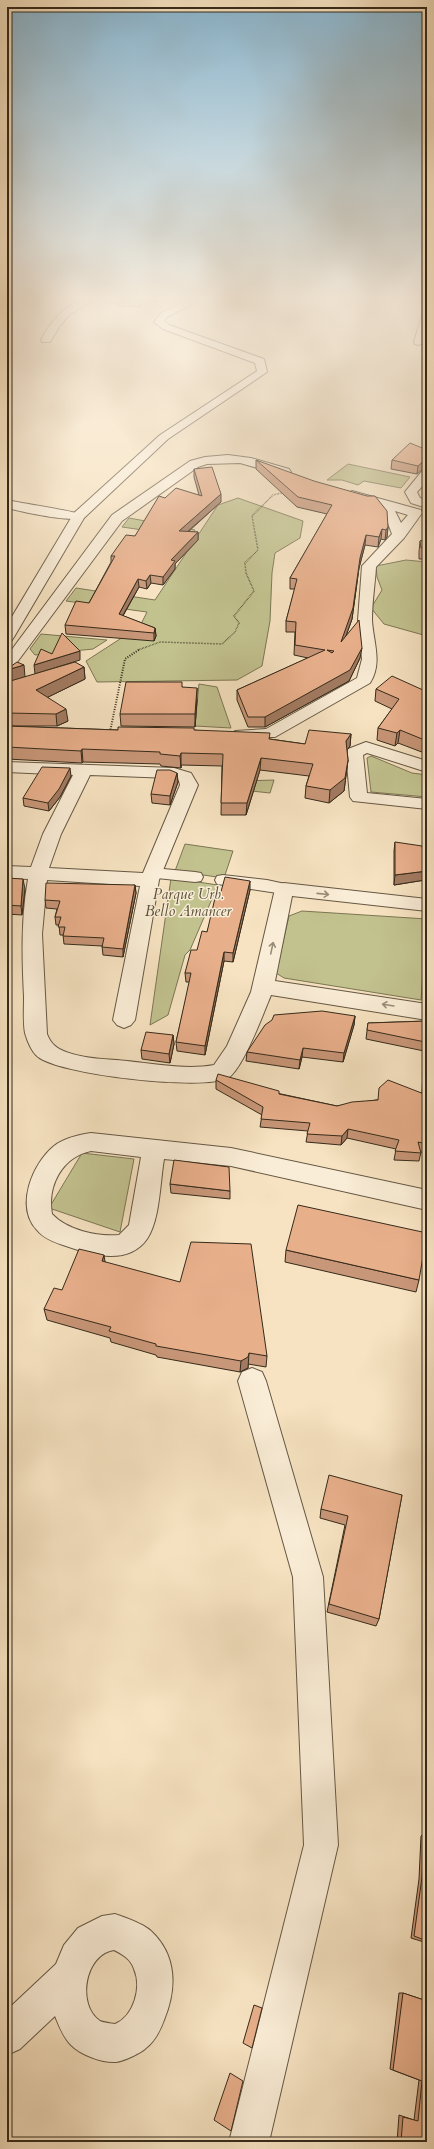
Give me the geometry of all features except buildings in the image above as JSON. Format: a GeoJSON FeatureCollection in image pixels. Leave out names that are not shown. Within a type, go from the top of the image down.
{"type":"FeatureCollection","features":[{"type":"Feature","properties":{"kind":"street"},"geometry":{"type":"LineString","coordinates":[[8,634],[79,516],[164,437],[224,397]]}},
{"type":"Feature","properties":{"kind":"street"},"geometry":{"type":"LineString","coordinates":[[7,666],[117,518],[194,464],[207,459],[240,459],[272,467],[307,482]]}},
{"type":"Feature","properties":{"kind":"street"},"geometry":{"type":"LineString","coordinates":[[427,473],[410,492],[415,500],[427,504]]}},
{"type":"Feature","properties":{"kind":"street"},"geometry":{"type":"LineString","coordinates":[[339,491],[383,503],[422,511]]}},
{"type":"Feature","properties":{"kind":"street"},"geometry":{"type":"LineString","coordinates":[[383,503],[392,513],[399,535]]}},
{"type":"Feature","properties":{"kind":"street"},"geometry":{"type":"LineString","coordinates":[[7,504],[39,511],[79,516]]}},
{"type":"Feature","properties":{"kind":"street"},"geometry":{"type":"LineString","coordinates":[[229,734],[269,734],[364,680],[370,659],[365,620],[370,566],[422,511]]}},
{"type":"Feature","properties":{"kind":"street"},"geometry":{"type":"LineString","coordinates":[[427,767],[366,747],[354,753],[359,797],[427,804]]}},
{"type":"Feature","properties":{"kind":"street"},"geometry":{"type":"LineString","coordinates":[[7,767],[171,773],[185,776],[188,780],[189,785],[152,876],[124,1020]]}},
{"type":"Feature","properties":{"kind":"street"},"geometry":{"type":"LineString","coordinates":[[85,769],[55,826],[38,874],[32,917],[36,1034],[44,1050],[63,1060],[90,1066],[200,1074],[221,1072],[226,1069],[235,1053],[263,986],[284,889]]}},
{"type":"Feature","properties":{"kind":"street"},"geometry":{"type":"LineString","coordinates":[[7,872],[195,877]]}},
{"type":"Feature","properties":{"kind":"street"},"geometry":{"type":"LineString","coordinates":[[223,880],[268,884],[284,889],[427,905]]}},
{"type":"Feature","properties":{"kind":"street"},"geometry":{"type":"LineString","coordinates":[[263,986],[427,1012]]}},
{"type":"Feature","properties":{"kind":"street"},"geometry":{"type":"LineString","coordinates":[[154,1150],[141,1227],[129,1242],[120,1246],[110,1246],[61,1235],[51,1230],[43,1221],[39,1212],[38,1200],[50,1167],[66,1150],[77,1144],[91,1142],[154,1150],[231,1157],[427,1200]]}},
{"type":"Feature","properties":{"kind":"street"},"geometry":{"type":"LineString","coordinates":[[249,2142],[321,1845],[308,1577],[252,1381]]}},
{"type":"Feature","properties":{"kind":"street"},"geometry":{"type":"LineString","coordinates":[[7,2036],[70,1975]]}},
{"type":"Feature","properties":{"kind":"path"},"geometry":{"type":"LineString","coordinates":[[110,732],[119,681],[125,659],[138,650],[160,642],[222,644],[235,632],[239,623],[234,616],[254,591],[246,573],[245,563],[258,550],[252,516],[273,495],[307,482]]}},
{"type":"Feature","properties":{"kind":"green space"},"geometry":{"type":"Polygon","coordinates":[[[348,464],[410,477],[401,488],[364,481],[358,485],[342,480],[327,480],[348,464]]]}},
{"type":"Feature","properties":{"kind":"green space"},"geometry":{"type":"Polygon","coordinates":[[[238,498],[303,521],[300,538],[275,553],[272,573],[270,621],[262,666],[237,680],[97,682],[86,661],[140,626],[147,612],[66,601],[76,588],[155,600],[218,505],[238,498]]]}},
{"type":"Feature","properties":{"kind":"green space"},"geometry":{"type":"Polygon","coordinates":[[[129,518],[195,530],[192,537],[122,527],[129,518]]]}},
{"type":"Feature","properties":{"kind":"green space"},"geometry":{"type":"Polygon","coordinates":[[[406,560],[427,562],[427,636],[384,624],[371,608],[382,590],[377,577],[376,566],[406,560]]]}},
{"type":"Feature","properties":{"kind":"green space"},"geometry":{"type":"Polygon","coordinates":[[[41,634],[107,640],[93,649],[35,655],[30,649],[41,634]]]}},
{"type":"Feature","properties":{"kind":"green space"},"geometry":{"type":"Polygon","coordinates":[[[199,684],[217,687],[231,728],[195,726],[199,684]]]}},
{"type":"Feature","properties":{"kind":"green space"},"geometry":{"type":"Polygon","coordinates":[[[371,756],[412,773],[427,775],[427,797],[371,792],[367,758],[371,756]]]}},
{"type":"Feature","properties":{"kind":"green space"},"geometry":{"type":"Polygon","coordinates":[[[274,780],[270,793],[242,790],[243,781],[274,780]]]}},
{"type":"Feature","properties":{"kind":"green space","name":"Parque Urb. Bello Amancer"},"geometry":{"type":"Polygon","coordinates":[[[185,844],[233,851],[224,878],[175,871],[185,844]]]}},
{"type":"Feature","properties":{"kind":"green space","name":"Parque Urb. Bello Amancer"},"geometry":{"type":"Polygon","coordinates":[[[171,878],[218,885],[190,950],[185,955],[168,1015],[150,1025],[171,878]]]}},
{"type":"Feature","properties":{"kind":"green space"},"geometry":{"type":"Polygon","coordinates":[[[302,911],[427,919],[421,1000],[284,978],[276,973],[289,916],[302,911]]]}},
{"type":"Feature","properties":{"kind":"green space"},"geometry":{"type":"Polygon","coordinates":[[[82,1153],[134,1159],[120,1232],[49,1208],[82,1153]]]}}]}
